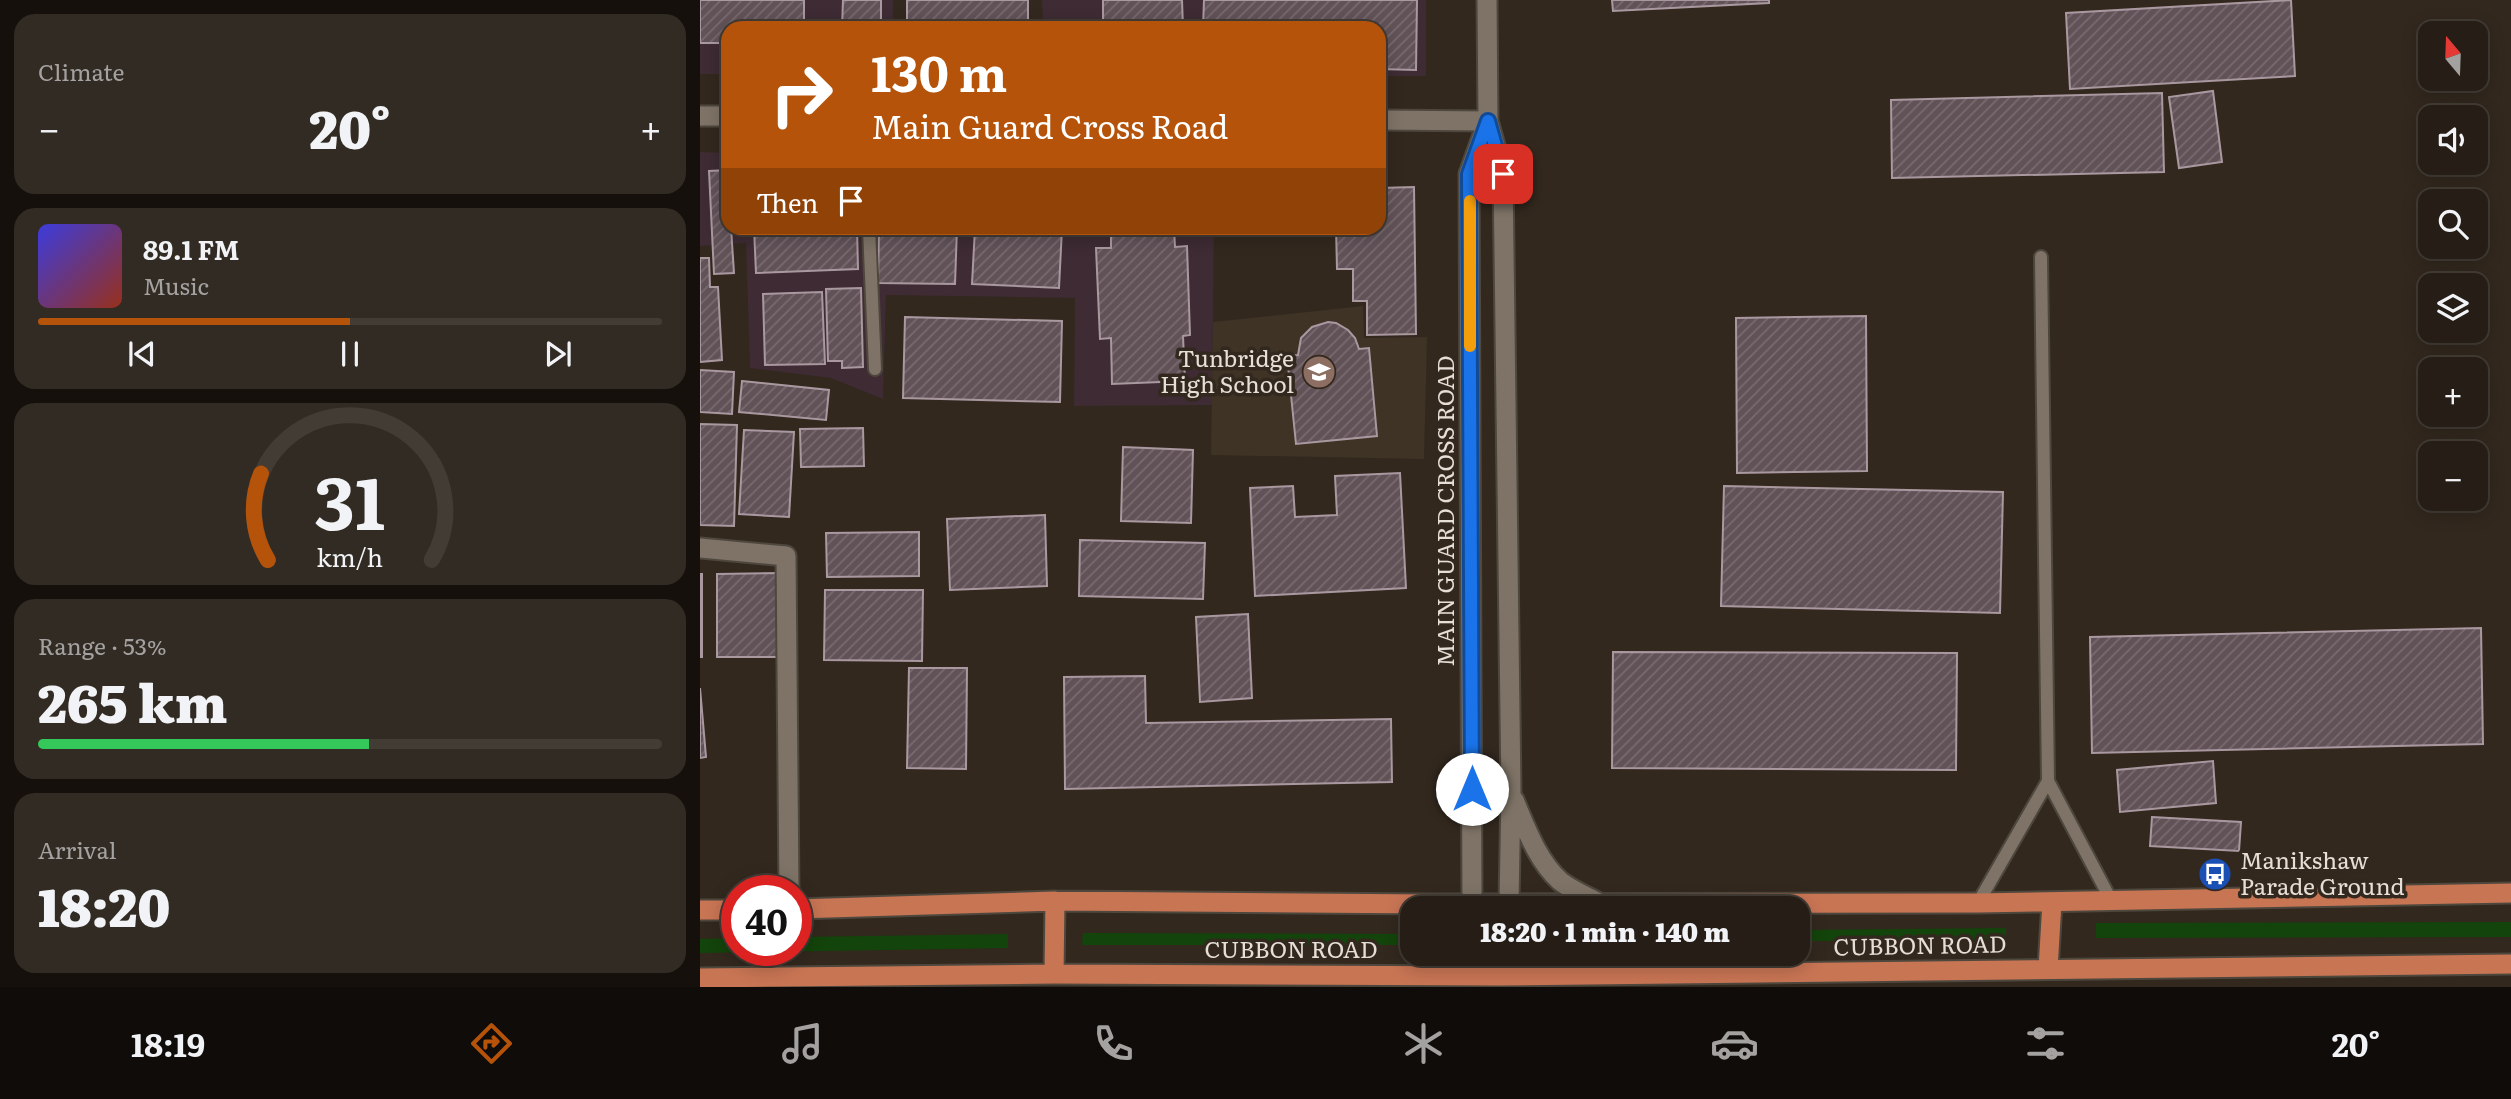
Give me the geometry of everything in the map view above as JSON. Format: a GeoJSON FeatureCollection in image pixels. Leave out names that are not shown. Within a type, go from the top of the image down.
{"type":"FeatureCollection","features":[{"type":"Feature","properties":{"kind":"main road","name":"CUBBON ROAD"},"geometry":{"type":"LineString","coordinates":[[1810,903],[2052,902],[2511,893]]}},
{"type":"Feature","properties":{"kind":"main road","name":"CUBBON ROAD"},"geometry":{"type":"LineString","coordinates":[[812,909],[1055,901],[1400,903]]}},
{"type":"Feature","properties":{"kind":"main road"},"geometry":{"type":"LineString","coordinates":[[1054,974],[1055,901]]}},
{"type":"Feature","properties":{"kind":"main road"},"geometry":{"type":"LineString","coordinates":[[2048,969],[2052,902]]}},
{"type":"Feature","properties":{"kind":"main road"},"geometry":{"type":"LineString","coordinates":[[700,910],[721,910]]}},
{"type":"Feature","properties":{"kind":"main road","name":"CUBBON ROAD"},"geometry":{"type":"LineString","coordinates":[[700,978],[809,982],[1054,974],[1510,976],[2511,964]]}},
{"type":"Feature","properties":{"kind":"street","name":"MAIN GUARD CROSS ROAD"},"geometry":{"type":"LineString","coordinates":[[1487,0],[1488,121],[1503,174],[1511,792],[1509,896]]}},
{"type":"Feature","properties":{"kind":"street"},"geometry":{"type":"LineString","coordinates":[[700,116],[721,116]]}},
{"type":"Feature","properties":{"kind":"street"},"geometry":{"type":"LineString","coordinates":[[1386,120],[1488,121]]}},
{"type":"Feature","properties":{"kind":"street","name":"MAIN GUARD CROSS ROAD"},"geometry":{"type":"LineString","coordinates":[[1472,896],[1469,174],[1488,121]]}},
{"type":"Feature","properties":{"kind":"street"},"geometry":{"type":"LineString","coordinates":[[700,548],[786,556],[789,875]]}},
{"type":"Feature","properties":{"kind":"street"},"geometry":{"type":"LineString","coordinates":[[1511,792],[1536,850],[1561,881],[1587,896]]}},
{"type":"Feature","properties":{"kind":"lane"},"geometry":{"type":"LineString","coordinates":[[869,235],[875,369]]}},
{"type":"Feature","properties":{"kind":"lane"},"geometry":{"type":"LineString","coordinates":[[2041,257],[2048,781],[2111,900]]}},
{"type":"Feature","properties":{"kind":"lane"},"geometry":{"type":"LineString","coordinates":[[1978,903],[2048,781]]}},
{"type":"Feature","properties":{"kind":"shaded area"},"geometry":{"type":"Polygon","coordinates":[[[700,0],[893,0],[893,21],[721,21],[721,74],[700,74],[700,0]]]}},
{"type":"Feature","properties":{"kind":"shaded area"},"geometry":{"type":"Polygon","coordinates":[[[1042,0],[1426,0],[1426,76],[1386,76],[1386,21],[1043,21],[1042,0]]]}},
{"type":"Feature","properties":{"kind":"shaded area"},"geometry":{"type":"Polygon","coordinates":[[[700,152],[721,153],[721,235],[1214,235],[1212,405],[1074,406],[1075,298],[886,295],[883,399],[831,378],[750,368],[746,243],[700,246],[700,152]]]}},
{"type":"Feature","properties":{"kind":"shaded area","name":"Tunbridge High School"},"geometry":{"type":"Polygon","coordinates":[[[1363,306],[1364,338],[1427,337],[1424,459],[1211,455],[1213,322],[1363,306]]]}},
{"type":"Feature","properties":{"kind":"green space"},"geometry":{"type":"Polygon","coordinates":[[[2511,922],[2511,937],[2096,938],[2096,923],[2511,922]]]}},
{"type":"Feature","properties":{"kind":"green space"},"geometry":{"type":"Polygon","coordinates":[[[2006,928],[2006,940],[1810,941],[1810,930],[2006,928]]]}},
{"type":"Feature","properties":{"kind":"green space"},"geometry":{"type":"Polygon","coordinates":[[[1083,933],[1400,934],[1400,945],[1082,945],[1083,933]]]}},
{"type":"Feature","properties":{"kind":"green space"},"geometry":{"type":"Polygon","coordinates":[[[1008,934],[1008,948],[812,951],[812,937],[1008,934]]]}},
{"type":"Feature","properties":{"kind":"green space"},"geometry":{"type":"Polygon","coordinates":[[[721,938],[721,953],[700,953],[700,939],[721,938]]]}},
{"type":"Feature","properties":{"kind":"building"},"geometry":{"type":"Polygon","coordinates":[[[700,0],[804,0],[804,21],[721,21],[721,43],[700,43],[700,0]]]}},
{"type":"Feature","properties":{"kind":"building"},"geometry":{"type":"Polygon","coordinates":[[[843,0],[881,0],[881,21],[842,21],[843,0]]]}},
{"type":"Feature","properties":{"kind":"building"},"geometry":{"type":"Polygon","coordinates":[[[907,0],[1028,0],[1028,21],[907,21],[907,0]]]}},
{"type":"Feature","properties":{"kind":"building"},"geometry":{"type":"Polygon","coordinates":[[[1103,0],[1182,0],[1183,21],[1103,21],[1103,0]]]}},
{"type":"Feature","properties":{"kind":"building"},"geometry":{"type":"Polygon","coordinates":[[[1204,0],[1417,0],[1416,70],[1386,69],[1386,21],[1203,21],[1204,0]]]}},
{"type":"Feature","properties":{"kind":"building"},"geometry":{"type":"Polygon","coordinates":[[[1612,0],[1769,0],[1769,3],[1613,11],[1612,0]]]}},
{"type":"Feature","properties":{"kind":"building"},"geometry":{"type":"Polygon","coordinates":[[[2291,0],[2295,76],[2070,89],[2066,13],[2291,0]]]}},
{"type":"Feature","properties":{"kind":"building"},"geometry":{"type":"Polygon","coordinates":[[[2213,91],[2222,162],[2179,168],[2169,97],[2213,91]]]}},
{"type":"Feature","properties":{"kind":"building"},"geometry":{"type":"Polygon","coordinates":[[[2162,93],[2164,172],[1892,178],[1891,100],[2162,93]]]}},
{"type":"Feature","properties":{"kind":"building"},"geometry":{"type":"Polygon","coordinates":[[[721,170],[721,235],[731,235],[734,273],[714,274],[709,171],[721,170]]]}},
{"type":"Feature","properties":{"kind":"building"},"geometry":{"type":"Polygon","coordinates":[[[1414,187],[1416,334],[1367,335],[1367,301],[1353,301],[1353,269],[1337,269],[1336,235],[1386,235],[1386,188],[1414,187]]]}},
{"type":"Feature","properties":{"kind":"building"},"geometry":{"type":"Polygon","coordinates":[[[754,235],[857,235],[858,269],[756,273],[754,235]]]}},
{"type":"Feature","properties":{"kind":"building"},"geometry":{"type":"Polygon","coordinates":[[[879,235],[957,235],[955,284],[878,283],[879,235]]]}},
{"type":"Feature","properties":{"kind":"building"},"geometry":{"type":"Polygon","coordinates":[[[975,235],[1062,235],[1059,288],[972,284],[975,235]]]}},
{"type":"Feature","properties":{"kind":"building"},"geometry":{"type":"Polygon","coordinates":[[[1111,235],[1174,235],[1175,247],[1187,246],[1190,335],[1183,336],[1185,381],[1112,384],[1111,338],[1100,339],[1096,248],[1111,248],[1111,235]]]}},
{"type":"Feature","properties":{"kind":"building"},"geometry":{"type":"Polygon","coordinates":[[[700,258],[709,258],[710,287],[718,287],[722,360],[700,362],[700,258]]]}},
{"type":"Feature","properties":{"kind":"building"},"geometry":{"type":"Polygon","coordinates":[[[861,288],[863,367],[842,368],[842,361],[828,361],[826,289],[861,288]]]}},
{"type":"Feature","properties":{"kind":"building"},"geometry":{"type":"Polygon","coordinates":[[[822,292],[825,364],[765,365],[763,294],[822,292]]]}},
{"type":"Feature","properties":{"kind":"building"},"geometry":{"type":"Polygon","coordinates":[[[1866,316],[1867,471],[1737,473],[1736,318],[1866,316]]]}},
{"type":"Feature","properties":{"kind":"building"},"geometry":{"type":"Polygon","coordinates":[[[905,317],[1062,321],[1060,402],[903,398],[905,317]]]}},
{"type":"Feature","properties":{"kind":"building"},"geometry":{"type":"Polygon","coordinates":[[[1328,322],[1348,330],[1359,349],[1369,348],[1377,436],[1296,444],[1287,356],[1298,355],[1301,338],[1312,327],[1328,322]]]}},
{"type":"Feature","properties":{"kind":"building"},"geometry":{"type":"Polygon","coordinates":[[[700,370],[734,372],[732,414],[700,412],[700,370]]]}},
{"type":"Feature","properties":{"kind":"building"},"geometry":{"type":"Polygon","coordinates":[[[742,381],[829,390],[826,420],[739,412],[742,381]]]}},
{"type":"Feature","properties":{"kind":"building"},"geometry":{"type":"Polygon","coordinates":[[[700,424],[737,425],[734,526],[700,525],[700,424]]]}},
{"type":"Feature","properties":{"kind":"building"},"geometry":{"type":"Polygon","coordinates":[[[863,428],[864,466],[801,467],[800,429],[863,428]]]}},
{"type":"Feature","properties":{"kind":"building"},"geometry":{"type":"Polygon","coordinates":[[[744,430],[794,432],[789,517],[739,514],[744,430]]]}},
{"type":"Feature","properties":{"kind":"building"},"geometry":{"type":"Polygon","coordinates":[[[1123,447],[1193,450],[1191,523],[1121,521],[1123,447]]]}},
{"type":"Feature","properties":{"kind":"building"},"geometry":{"type":"Polygon","coordinates":[[[1400,473],[1406,588],[1255,596],[1250,488],[1293,486],[1295,517],[1337,515],[1335,476],[1400,473]]]}},
{"type":"Feature","properties":{"kind":"building"},"geometry":{"type":"Polygon","coordinates":[[[1724,486],[2003,492],[2000,613],[1721,606],[1724,486]]]}},
{"type":"Feature","properties":{"kind":"building"},"geometry":{"type":"Polygon","coordinates":[[[1045,515],[1047,586],[950,590],[947,519],[1045,515]]]}},
{"type":"Feature","properties":{"kind":"building"},"geometry":{"type":"Polygon","coordinates":[[[919,532],[919,576],[827,577],[826,533],[919,532]]]}},
{"type":"Feature","properties":{"kind":"building"},"geometry":{"type":"Polygon","coordinates":[[[1080,540],[1205,543],[1203,599],[1079,596],[1080,540]]]}},
{"type":"Feature","properties":{"kind":"building"},"geometry":{"type":"Polygon","coordinates":[[[779,573],[779,657],[717,657],[717,574],[779,573]]]}},
{"type":"Feature","properties":{"kind":"building"},"geometry":{"type":"Polygon","coordinates":[[[702,574],[702,657],[700,657],[702,574]]]}},
{"type":"Feature","properties":{"kind":"building"},"geometry":{"type":"Polygon","coordinates":[[[825,590],[923,590],[922,661],[824,660],[825,590]]]}},
{"type":"Feature","properties":{"kind":"building"},"geometry":{"type":"Polygon","coordinates":[[[1248,614],[1252,698],[1200,702],[1196,617],[1248,614]]]}},
{"type":"Feature","properties":{"kind":"building"},"geometry":{"type":"Polygon","coordinates":[[[2481,628],[2483,744],[2092,753],[2090,637],[2481,628]]]}},
{"type":"Feature","properties":{"kind":"building"},"geometry":{"type":"Polygon","coordinates":[[[1613,652],[1957,653],[1956,770],[1612,768],[1613,652]]]}},
{"type":"Feature","properties":{"kind":"building"},"geometry":{"type":"Polygon","coordinates":[[[909,668],[967,668],[966,769],[907,768],[909,668]]]}},
{"type":"Feature","properties":{"kind":"building"},"geometry":{"type":"Polygon","coordinates":[[[1145,676],[1146,723],[1391,719],[1392,782],[1065,789],[1064,677],[1145,676]]]}},
{"type":"Feature","properties":{"kind":"building"},"geometry":{"type":"Polygon","coordinates":[[[700,688],[706,757],[700,758],[700,688]]]}},
{"type":"Feature","properties":{"kind":"building"},"geometry":{"type":"Polygon","coordinates":[[[2213,761],[2216,803],[2120,812],[2117,770],[2213,761]]]}},
{"type":"Feature","properties":{"kind":"building"},"geometry":{"type":"Polygon","coordinates":[[[2152,817],[2241,822],[2239,851],[2150,846],[2152,817]]]}},
{"type":"Feature","properties":{"kind":"slow traffic"},"geometry":{"type":"LineString","coordinates":[[1470,201],[1470,346]]}},
{"type":"Feature","properties":{"kind":"place","name":"Tunbridge High School"},"geometry":{"type":"Point","coordinates":[1319,372]}},
{"type":"Feature","properties":{"kind":"place","name":"Manikshaw Parade Ground"},"geometry":{"type":"Point","coordinates":[2215,874]}},
{"type":"Feature","properties":{"kind":"route"},"geometry":{"type":"LineString","coordinates":[[1472,789],[1469,174],[1488,121],[1503,174]]}}]}
